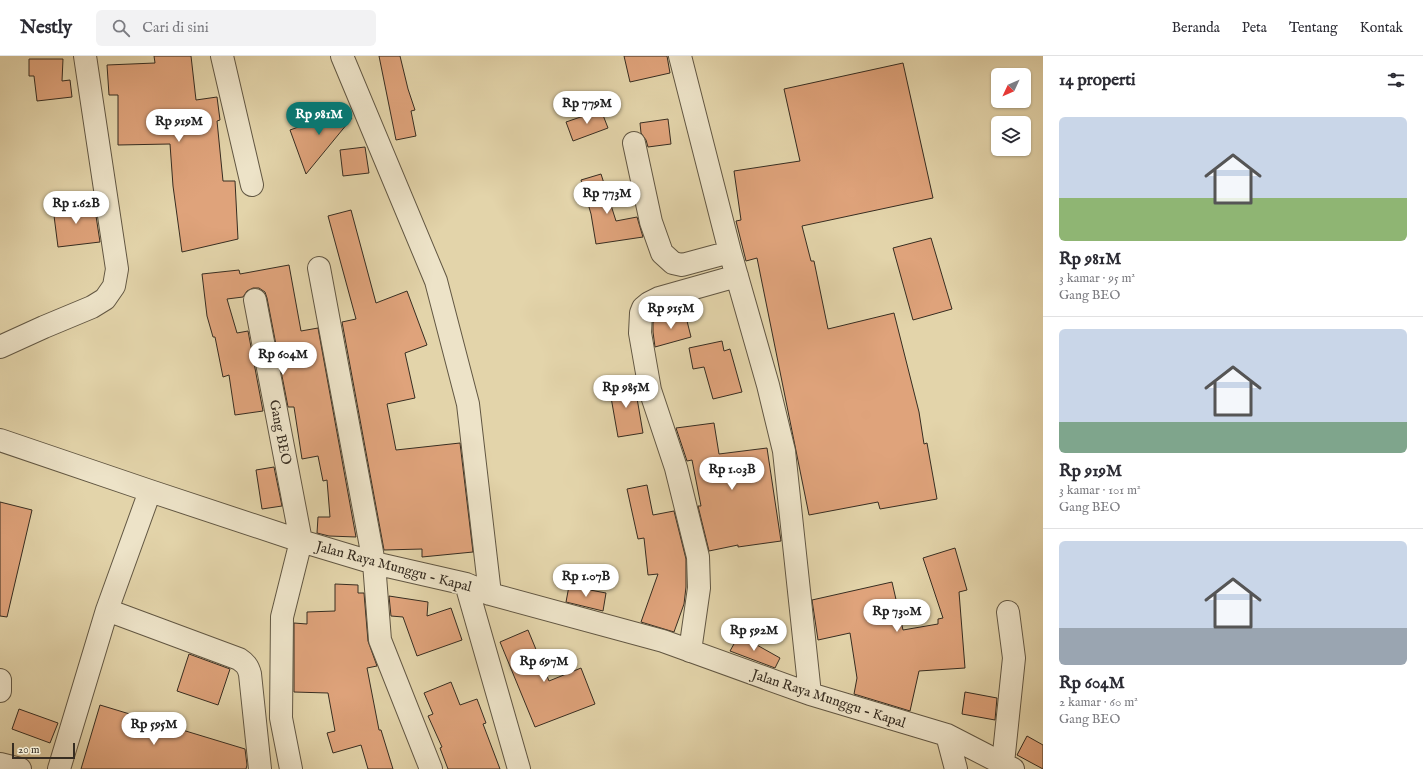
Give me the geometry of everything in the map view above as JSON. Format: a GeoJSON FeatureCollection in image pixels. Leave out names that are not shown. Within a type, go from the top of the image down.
{"type":"FeatureCollection","features":[{"type":"Feature","properties":{"kind":"street"},"geometry":{"type":"LineString","coordinates":[[0,347],[92,307],[105,299],[114,286],[117,269],[85,56]]}},
{"type":"Feature","properties":{"kind":"street"},"geometry":{"type":"LineString","coordinates":[[222,56],[252,185]]}},
{"type":"Feature","properties":{"kind":"street"},"geometry":{"type":"LineString","coordinates":[[342,56],[436,281],[468,404],[490,594]]}},
{"type":"Feature","properties":{"kind":"street"},"geometry":{"type":"LineString","coordinates":[[680,56],[730,252],[768,385],[784,451],[810,694]]}},
{"type":"Feature","properties":{"kind":"street"},"geometry":{"type":"LineString","coordinates":[[634,143],[651,222],[662,253],[673,263],[682,264],[730,252]]}},
{"type":"Feature","properties":{"kind":"street"},"geometry":{"type":"LineString","coordinates":[[319,268],[374,563],[380,640],[431,769]]}},
{"type":"Feature","properties":{"kind":"street"},"geometry":{"type":"LineString","coordinates":[[690,651],[699,588],[698,557],[676,468],[650,390],[640,333],[641,313],[643,308],[649,302],[737,276]]}},
{"type":"Feature","properties":{"kind":"street","name":"Gang BEO"},"geometry":{"type":"LineString","coordinates":[[255,300],[301,541]]}},
{"type":"Feature","properties":{"kind":"street","name":"Jalan Raya Munggu - Kapal"},"geometry":{"type":"LineString","coordinates":[[0,440],[301,541],[374,563],[466,584],[490,594],[663,641],[810,694],[947,735],[1008,766]]}},
{"type":"Feature","properties":{"kind":"street"},"geometry":{"type":"LineString","coordinates":[[59,769],[107,610],[150,491]]}},
{"type":"Feature","properties":{"kind":"street"},"geometry":{"type":"LineString","coordinates":[[291,769],[281,718],[282,617],[301,541]]}},
{"type":"Feature","properties":{"kind":"street"},"geometry":{"type":"LineString","coordinates":[[466,584],[518,769]]}},
{"type":"Feature","properties":{"kind":"street"},"geometry":{"type":"LineString","coordinates":[[107,610],[245,662],[249,668],[250,674],[260,769]]}},
{"type":"Feature","properties":{"kind":"street"},"geometry":{"type":"LineString","coordinates":[[1008,612],[1014,658],[1008,766]]}},
{"type":"Feature","properties":{"kind":"street"},"geometry":{"type":"LineString","coordinates":[[0,680],[0,691]]}},
{"type":"Feature","properties":{"kind":"street"},"geometry":{"type":"LineString","coordinates":[[947,735],[956,769]]}},
{"type":"Feature","properties":{"kind":"street"},"geometry":{"type":"LineString","coordinates":[[0,764],[20,769]]}},
{"type":"Feature","properties":{"kind":"building"},"geometry":{"type":"Polygon","coordinates":[[[154,56],[191,56],[196,100],[217,97],[220,120],[217,121],[223,181],[235,181],[238,239],[182,252],[173,186],[170,144],[118,145],[118,95],[109,95],[107,65],[155,63],[154,56]]]}},
{"type":"Feature","properties":{"kind":"building"},"geometry":{"type":"Polygon","coordinates":[[[379,56],[400,56],[415,110],[411,111],[416,136],[396,140],[379,56]]]}},
{"type":"Feature","properties":{"kind":"building"},"geometry":{"type":"Polygon","coordinates":[[[624,56],[667,56],[670,73],[630,82],[624,56]]]}},
{"type":"Feature","properties":{"kind":"building"},"geometry":{"type":"Polygon","coordinates":[[[29,59],[63,59],[62,81],[70,80],[72,97],[37,101],[34,76],[29,76],[29,59]]]}},
{"type":"Feature","properties":{"kind":"building"},"geometry":{"type":"Polygon","coordinates":[[[903,63],[933,198],[802,226],[811,261],[814,261],[828,329],[894,313],[919,412],[924,444],[927,443],[937,499],[880,509],[878,502],[809,515],[757,258],[746,261],[736,221],[741,220],[734,171],[800,161],[784,89],[903,63]]]}},
{"type":"Feature","properties":{"kind":"building"},"geometry":{"type":"Polygon","coordinates":[[[337,105],[352,118],[306,174],[290,130],[329,116],[337,105]]]}},
{"type":"Feature","properties":{"kind":"building"},"geometry":{"type":"Polygon","coordinates":[[[601,110],[608,128],[573,141],[566,122],[601,110]]]}},
{"type":"Feature","properties":{"kind":"building"},"geometry":{"type":"Polygon","coordinates":[[[668,119],[671,144],[648,147],[646,140],[641,133],[640,123],[668,119]]]}},
{"type":"Feature","properties":{"kind":"building"},"geometry":{"type":"Polygon","coordinates":[[[365,147],[369,173],[343,176],[340,150],[365,147]]]}},
{"type":"Feature","properties":{"kind":"building"},"geometry":{"type":"Polygon","coordinates":[[[601,174],[616,221],[637,217],[643,237],[596,244],[591,214],[581,180],[601,174]]]}},
{"type":"Feature","properties":{"kind":"building"},"geometry":{"type":"Polygon","coordinates":[[[94,203],[100,242],[58,247],[53,208],[94,203]]]}},
{"type":"Feature","properties":{"kind":"building"},"geometry":{"type":"Polygon","coordinates":[[[351,210],[376,303],[407,291],[427,345],[405,353],[415,398],[387,404],[396,450],[460,443],[473,552],[422,557],[422,549],[384,550],[342,322],[356,319],[328,216],[351,210]]]}},
{"type":"Feature","properties":{"kind":"building"},"geometry":{"type":"Polygon","coordinates":[[[931,238],[952,309],[913,320],[893,248],[931,238]]]}},
{"type":"Feature","properties":{"kind":"building"},"geometry":{"type":"Polygon","coordinates":[[[289,265],[301,331],[318,328],[356,537],[329,536],[317,533],[318,517],[330,517],[327,480],[323,481],[318,456],[302,459],[294,407],[288,407],[265,292],[259,288],[253,288],[247,291],[243,297],[227,299],[237,333],[248,331],[263,411],[235,415],[229,375],[223,377],[215,337],[213,337],[207,316],[202,274],[239,270],[240,274],[289,265]]]}},
{"type":"Feature","properties":{"kind":"building"},"geometry":{"type":"Polygon","coordinates":[[[685,313],[691,337],[655,347],[653,322],[685,313]]]}},
{"type":"Feature","properties":{"kind":"building"},"geometry":{"type":"Polygon","coordinates":[[[722,341],[724,351],[730,349],[742,392],[713,399],[704,367],[693,369],[689,348],[722,341]]]}},
{"type":"Feature","properties":{"kind":"building"},"geometry":{"type":"Polygon","coordinates":[[[634,381],[643,433],[618,437],[609,386],[634,381]]]}},
{"type":"Feature","properties":{"kind":"building"},"geometry":{"type":"Polygon","coordinates":[[[714,423],[719,454],[767,448],[781,541],[738,547],[738,545],[709,551],[698,506],[701,506],[692,460],[687,461],[676,428],[714,423]]]}},
{"type":"Feature","properties":{"kind":"building"},"geometry":{"type":"Polygon","coordinates":[[[274,467],[282,506],[262,509],[256,470],[274,467]]]}},
{"type":"Feature","properties":{"kind":"building"},"geometry":{"type":"Polygon","coordinates":[[[647,485],[653,515],[674,511],[686,559],[686,587],[684,604],[674,632],[641,622],[658,574],[648,575],[644,538],[638,539],[627,489],[647,485]]]}},
{"type":"Feature","properties":{"kind":"building"},"geometry":{"type":"Polygon","coordinates":[[[0,502],[32,510],[7,617],[0,616],[0,502]]]}},
{"type":"Feature","properties":{"kind":"building"},"geometry":{"type":"Polygon","coordinates":[[[955,548],[967,590],[959,592],[965,668],[919,671],[910,711],[854,694],[857,678],[850,633],[818,640],[812,600],[892,582],[903,630],[938,624],[938,619],[943,618],[923,558],[955,548]]]}},
{"type":"Feature","properties":{"kind":"building"},"geometry":{"type":"Polygon","coordinates":[[[335,584],[358,585],[358,593],[364,593],[368,641],[377,666],[367,668],[379,730],[381,730],[393,769],[368,769],[361,745],[333,753],[327,733],[335,731],[328,693],[294,692],[294,623],[307,624],[307,612],[335,611],[335,584]]]}},
{"type":"Feature","properties":{"kind":"building"},"geometry":{"type":"Polygon","coordinates":[[[569,586],[606,593],[603,611],[566,602],[569,586]]]}},
{"type":"Feature","properties":{"kind":"building"},"geometry":{"type":"Polygon","coordinates":[[[389,596],[428,602],[427,616],[451,608],[462,640],[417,656],[403,617],[391,616],[389,596]]]}},
{"type":"Feature","properties":{"kind":"building"},"geometry":{"type":"Polygon","coordinates":[[[528,630],[549,681],[581,668],[595,704],[535,727],[500,642],[528,630]]]}},
{"type":"Feature","properties":{"kind":"building"},"geometry":{"type":"Polygon","coordinates":[[[739,635],[780,658],[775,668],[730,651],[739,635]]]}},
{"type":"Feature","properties":{"kind":"building"},"geometry":{"type":"Polygon","coordinates":[[[189,654],[230,669],[218,705],[177,691],[189,654]]]}},
{"type":"Feature","properties":{"kind":"building"},"geometry":{"type":"Polygon","coordinates":[[[451,682],[460,705],[477,699],[486,723],[483,724],[500,769],[448,769],[440,748],[442,747],[428,716],[433,714],[424,693],[451,682]]]}},
{"type":"Feature","properties":{"kind":"building"},"geometry":{"type":"Polygon","coordinates":[[[965,692],[997,698],[995,720],[962,714],[965,692]]]}},
{"type":"Feature","properties":{"kind":"building"},"geometry":{"type":"Polygon","coordinates":[[[100,705],[245,749],[246,769],[81,769],[100,705]]]}},
{"type":"Feature","properties":{"kind":"building"},"geometry":{"type":"Polygon","coordinates":[[[19,709],[58,723],[50,743],[12,729],[19,709]]]}},
{"type":"Feature","properties":{"kind":"building"},"geometry":{"type":"Polygon","coordinates":[[[1027,736],[1043,745],[1043,769],[1017,755],[1027,736]]]}}]}
